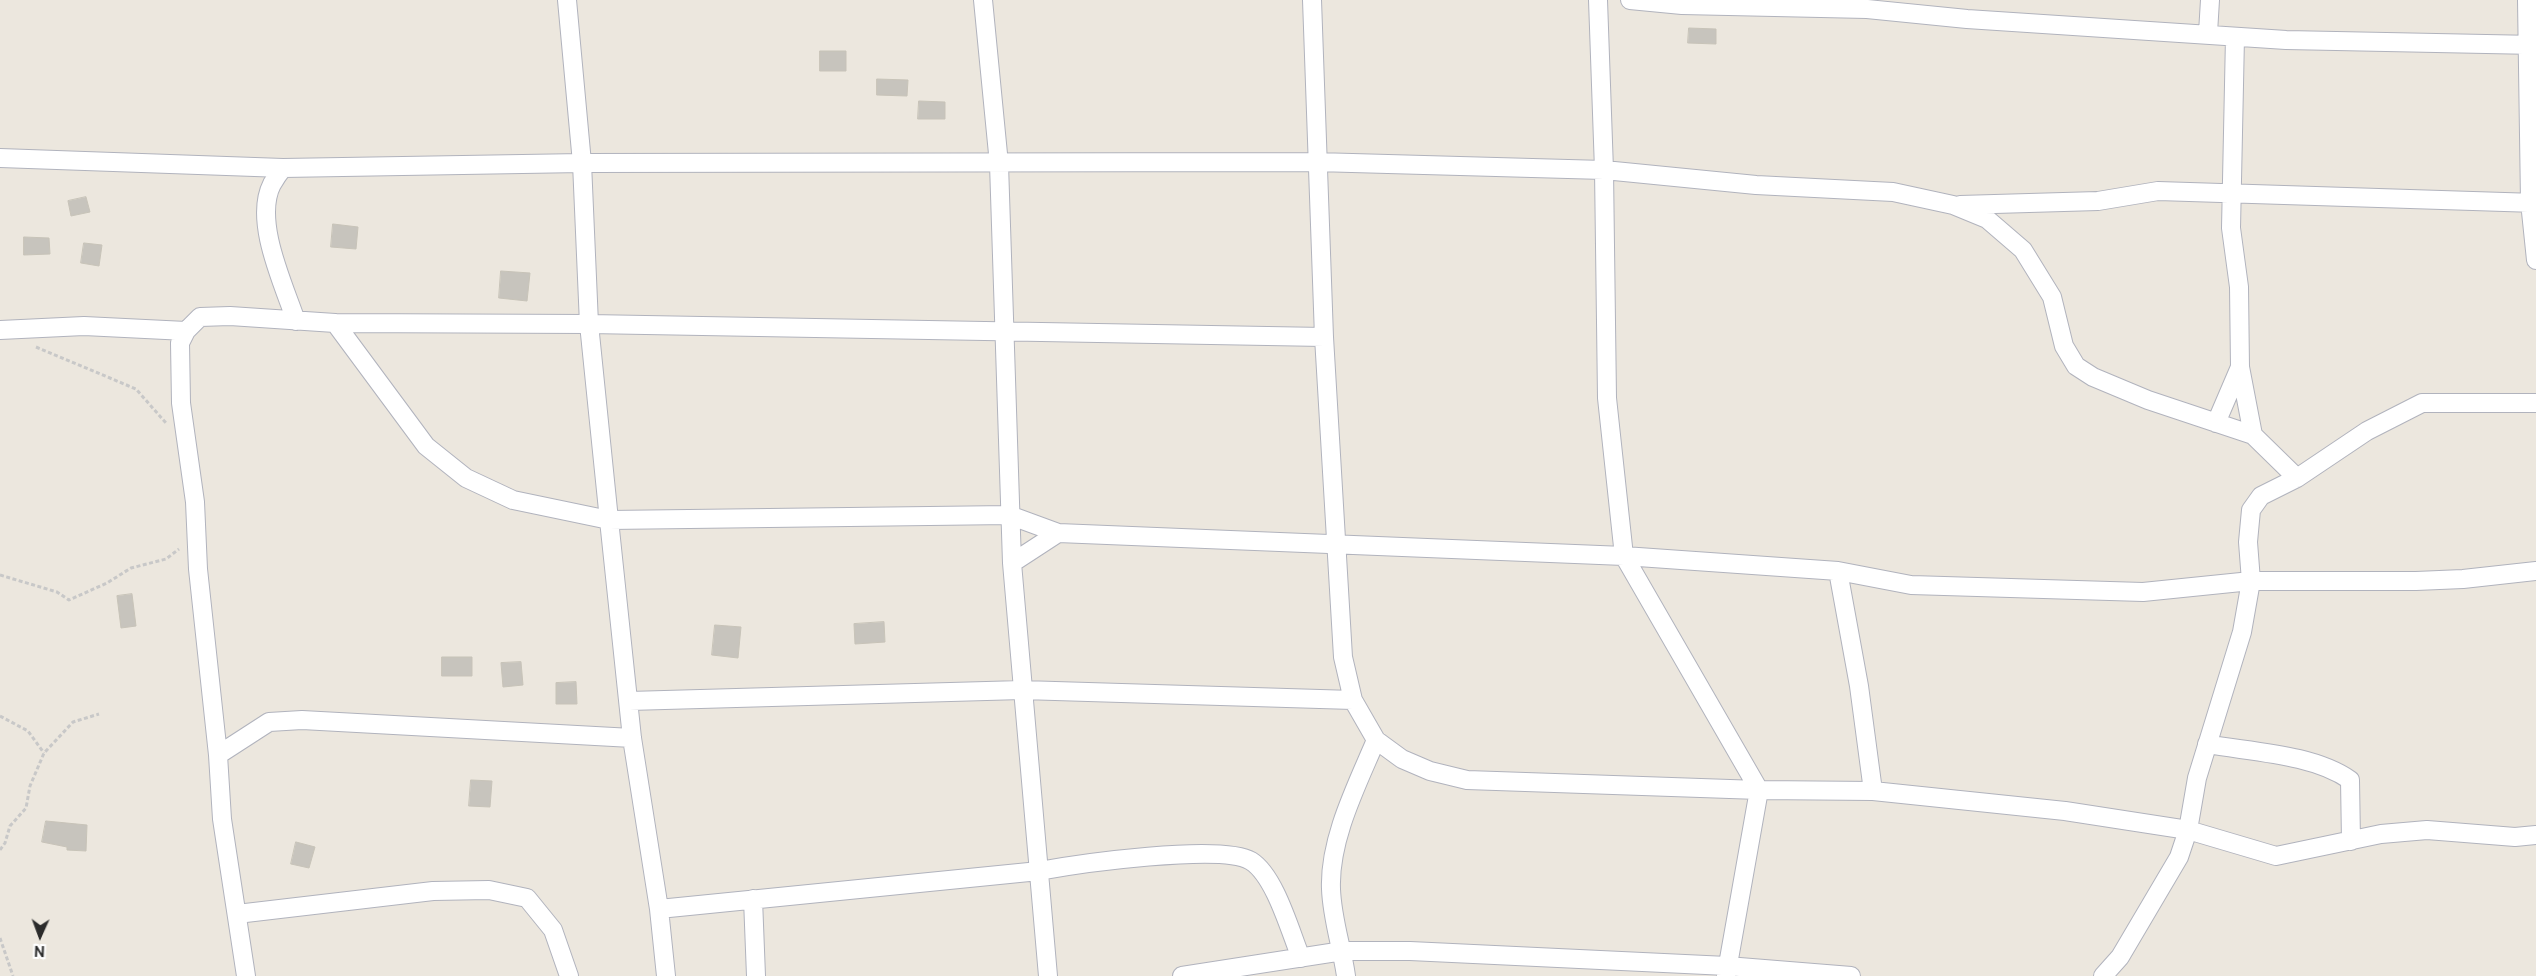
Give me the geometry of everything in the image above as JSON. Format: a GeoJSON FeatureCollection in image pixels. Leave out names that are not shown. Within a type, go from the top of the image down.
{"type":"FeatureCollection","features":[{"type":"Feature","properties":{"kind":"street"},"geometry":{"type":"LineString","coordinates":[[567,0],[582,163],[589,324],[630,701],[632,738],[659,909],[666,976]]}},
{"type":"Feature","properties":{"kind":"street"},"geometry":{"type":"LineString","coordinates":[[983,0],[999,164],[1006,332],[1009,515],[1012,562],[1048,976]]}},
{"type":"Feature","properties":{"kind":"street"},"geometry":{"type":"LineString","coordinates":[[1312,0],[1316,162],[1324,337],[1334,544],[1343,657],[1354,700],[1376,740],[1402,759],[1430,771],[1467,780],[1759,790],[1872,791],[2065,811],[2188,830],[2276,856],[2381,834],[2427,830],[2461,831],[2515,837],[2536,835]]}},
{"type":"Feature","properties":{"kind":"street"},"geometry":{"type":"LineString","coordinates":[[1598,0],[1604,170],[1607,398],[1624,556],[1759,790],[1726,971]]}},
{"type":"Feature","properties":{"kind":"street"},"geometry":{"type":"LineString","coordinates":[[1630,0],[1682,5],[1867,9],[1967,18],[2208,33],[2235,37],[2532,45]]}},
{"type":"Feature","properties":{"kind":"street"},"geometry":{"type":"LineString","coordinates":[[2208,33],[2210,0]]}},
{"type":"Feature","properties":{"kind":"street"},"geometry":{"type":"LineString","coordinates":[[2527,0],[2532,45],[2533,202],[2536,260]]}},
{"type":"Feature","properties":{"kind":"street"},"geometry":{"type":"LineString","coordinates":[[2235,37],[2231,228],[2239,287],[2240,367],[2253,435]]}},
{"type":"Feature","properties":{"kind":"street"},"geometry":{"type":"LineString","coordinates":[[0,158],[282,168],[582,163],[999,164],[1316,162],[1604,170],[1756,185],[1893,192],[1953,205],[1986,219],[2023,250],[2052,297],[2064,346],[2076,366],[2093,378],[2148,400],[2253,435],[2297,478]]}},
{"type":"Feature","properties":{"kind":"street"},"geometry":{"type":"LineString","coordinates":[[282,168],[271,185],[266,210],[268,237],[296,321]]}},
{"type":"Feature","properties":{"kind":"street"},"geometry":{"type":"LineString","coordinates":[[1953,205],[2098,201],[2158,191],[2533,202]]}},
{"type":"Feature","properties":{"kind":"street"},"geometry":{"type":"LineString","coordinates":[[246,976],[222,819],[218,755],[198,569],[195,502],[182,403],[180,343],[186,331],[200,317],[209,315],[335,323],[589,324],[1324,337]]}},
{"type":"Feature","properties":{"kind":"street"},"geometry":{"type":"LineString","coordinates":[[335,323],[426,446],[466,478],[513,500],[609,520],[1009,515],[1058,533],[1624,556],[1838,571],[1912,585],[2142,592],[2251,581],[2416,581],[2463,579],[2536,571]]}},
{"type":"Feature","properties":{"kind":"street"},"geometry":{"type":"LineString","coordinates":[[0,330],[84,326],[186,331]]}},
{"type":"Feature","properties":{"kind":"street"},"geometry":{"type":"LineString","coordinates":[[2216,422],[2240,367]]}},
{"type":"Feature","properties":{"kind":"street"},"geometry":{"type":"LineString","coordinates":[[2103,976],[2120,957],[2179,857],[2188,830],[2197,778],[2242,632],[2251,581],[2248,542],[2251,510],[2261,496],[2297,478],[2367,431],[2422,403],[2536,403]]}},
{"type":"Feature","properties":{"kind":"street"},"geometry":{"type":"LineString","coordinates":[[1012,562],[1058,533]]}},
{"type":"Feature","properties":{"kind":"street"},"geometry":{"type":"LineString","coordinates":[[1838,571],[1859,686],[1872,791]]}},
{"type":"Feature","properties":{"kind":"street"},"geometry":{"type":"LineString","coordinates":[[630,701],[1022,690],[1354,700]]}},
{"type":"Feature","properties":{"kind":"street"},"geometry":{"type":"LineString","coordinates":[[218,755],[269,722],[302,720],[632,738]]}},
{"type":"Feature","properties":{"kind":"street"},"geometry":{"type":"LineString","coordinates":[[1346,976],[1343,951],[1334,917],[1331,888],[1334,857],[1348,808],[1376,740]]}},
{"type":"Feature","properties":{"kind":"street"},"geometry":{"type":"LineString","coordinates":[[2207,744],[2305,761],[2336,770],[2350,780],[2351,841]]}},
{"type":"Feature","properties":{"kind":"street"},"geometry":{"type":"LineString","coordinates":[[659,909],[1039,871],[1098,860],[1219,853],[1250,860],[1269,880],[1301,958]]}},
{"type":"Feature","properties":{"kind":"street"},"geometry":{"type":"LineString","coordinates":[[237,914],[433,891],[489,890],[527,898],[553,930],[569,976]]}},
{"type":"Feature","properties":{"kind":"street"},"geometry":{"type":"LineString","coordinates":[[753,899],[756,976]]}},
{"type":"Feature","properties":{"kind":"street"},"geometry":{"type":"LineString","coordinates":[[1182,976],[1343,951],[1453,952],[1726,971],[1851,976]]}},
{"type":"Feature","properties":{"kind":"path"},"geometry":{"type":"LineString","coordinates":[[28,344],[136,389],[168,426]]}},
{"type":"Feature","properties":{"kind":"path"},"geometry":{"type":"LineString","coordinates":[[0,575],[57,592],[69,600],[106,583],[131,568],[166,559],[197,535]]}},
{"type":"Feature","properties":{"kind":"path"},"geometry":{"type":"LineString","coordinates":[[0,850],[5,843],[10,826],[26,808],[30,786],[44,753],[73,722],[99,714]]}},
{"type":"Feature","properties":{"kind":"path"},"geometry":{"type":"LineString","coordinates":[[0,716],[28,731],[44,753]]}},
{"type":"Feature","properties":{"kind":"path"},"geometry":{"type":"LineString","coordinates":[[0,938],[13,976]]}},
{"type":"Feature","properties":{"kind":"building"},"geometry":{"type":"Polygon","coordinates":[[[1689,28],[1716,29],[1716,44],[1688,43],[1689,28]]]}},
{"type":"Feature","properties":{"kind":"building"},"geometry":{"type":"Polygon","coordinates":[[[820,51],[846,51],[846,71],[820,71],[820,51]]]}},
{"type":"Feature","properties":{"kind":"building"},"geometry":{"type":"Polygon","coordinates":[[[877,79],[908,80],[907,96],[877,95],[877,79]]]}},
{"type":"Feature","properties":{"kind":"building"},"geometry":{"type":"Polygon","coordinates":[[[919,101],[945,102],[945,119],[918,119],[919,101]]]}},
{"type":"Feature","properties":{"kind":"building"},"geometry":{"type":"Polygon","coordinates":[[[86,197],[90,212],[71,216],[68,201],[86,197]]]}},
{"type":"Feature","properties":{"kind":"building"},"geometry":{"type":"Polygon","coordinates":[[[333,224],[358,227],[356,249],[331,247],[333,224]]]}},
{"type":"Feature","properties":{"kind":"building"},"geometry":{"type":"Polygon","coordinates":[[[24,237],[49,238],[50,254],[24,255],[24,237]]]}},
{"type":"Feature","properties":{"kind":"building"},"geometry":{"type":"Polygon","coordinates":[[[84,243],[102,245],[99,266],[81,263],[84,243]]]}},
{"type":"Feature","properties":{"kind":"building"},"geometry":{"type":"Polygon","coordinates":[[[501,271],[530,273],[527,301],[499,298],[501,271]]]}},
{"type":"Feature","properties":{"kind":"building"},"geometry":{"type":"Polygon","coordinates":[[[132,594],[136,626],[121,628],[117,596],[132,594]]]}},
{"type":"Feature","properties":{"kind":"building"},"geometry":{"type":"Polygon","coordinates":[[[884,622],[885,642],[855,644],[854,624],[884,622]]]}},
{"type":"Feature","properties":{"kind":"building"},"geometry":{"type":"Polygon","coordinates":[[[715,625],[741,627],[738,658],[712,655],[715,625]]]}},
{"type":"Feature","properties":{"kind":"building"},"geometry":{"type":"Polygon","coordinates":[[[442,657],[472,657],[472,676],[442,676],[442,657]]]}},
{"type":"Feature","properties":{"kind":"building"},"geometry":{"type":"Polygon","coordinates":[[[521,662],[523,685],[503,687],[501,663],[521,662]]]}},
{"type":"Feature","properties":{"kind":"building"},"geometry":{"type":"Polygon","coordinates":[[[576,682],[577,704],[556,704],[556,683],[576,682]]]}},
{"type":"Feature","properties":{"kind":"building"},"geometry":{"type":"Polygon","coordinates":[[[471,780],[492,781],[490,807],[469,806],[471,780]]]}},
{"type":"Feature","properties":{"kind":"building"},"geometry":{"type":"Polygon","coordinates":[[[46,821],[87,825],[86,851],[67,850],[67,847],[42,842],[46,821]]]}},
{"type":"Feature","properties":{"kind":"building"},"geometry":{"type":"Polygon","coordinates":[[[296,842],[315,847],[309,868],[291,864],[296,842]]]}}]}
